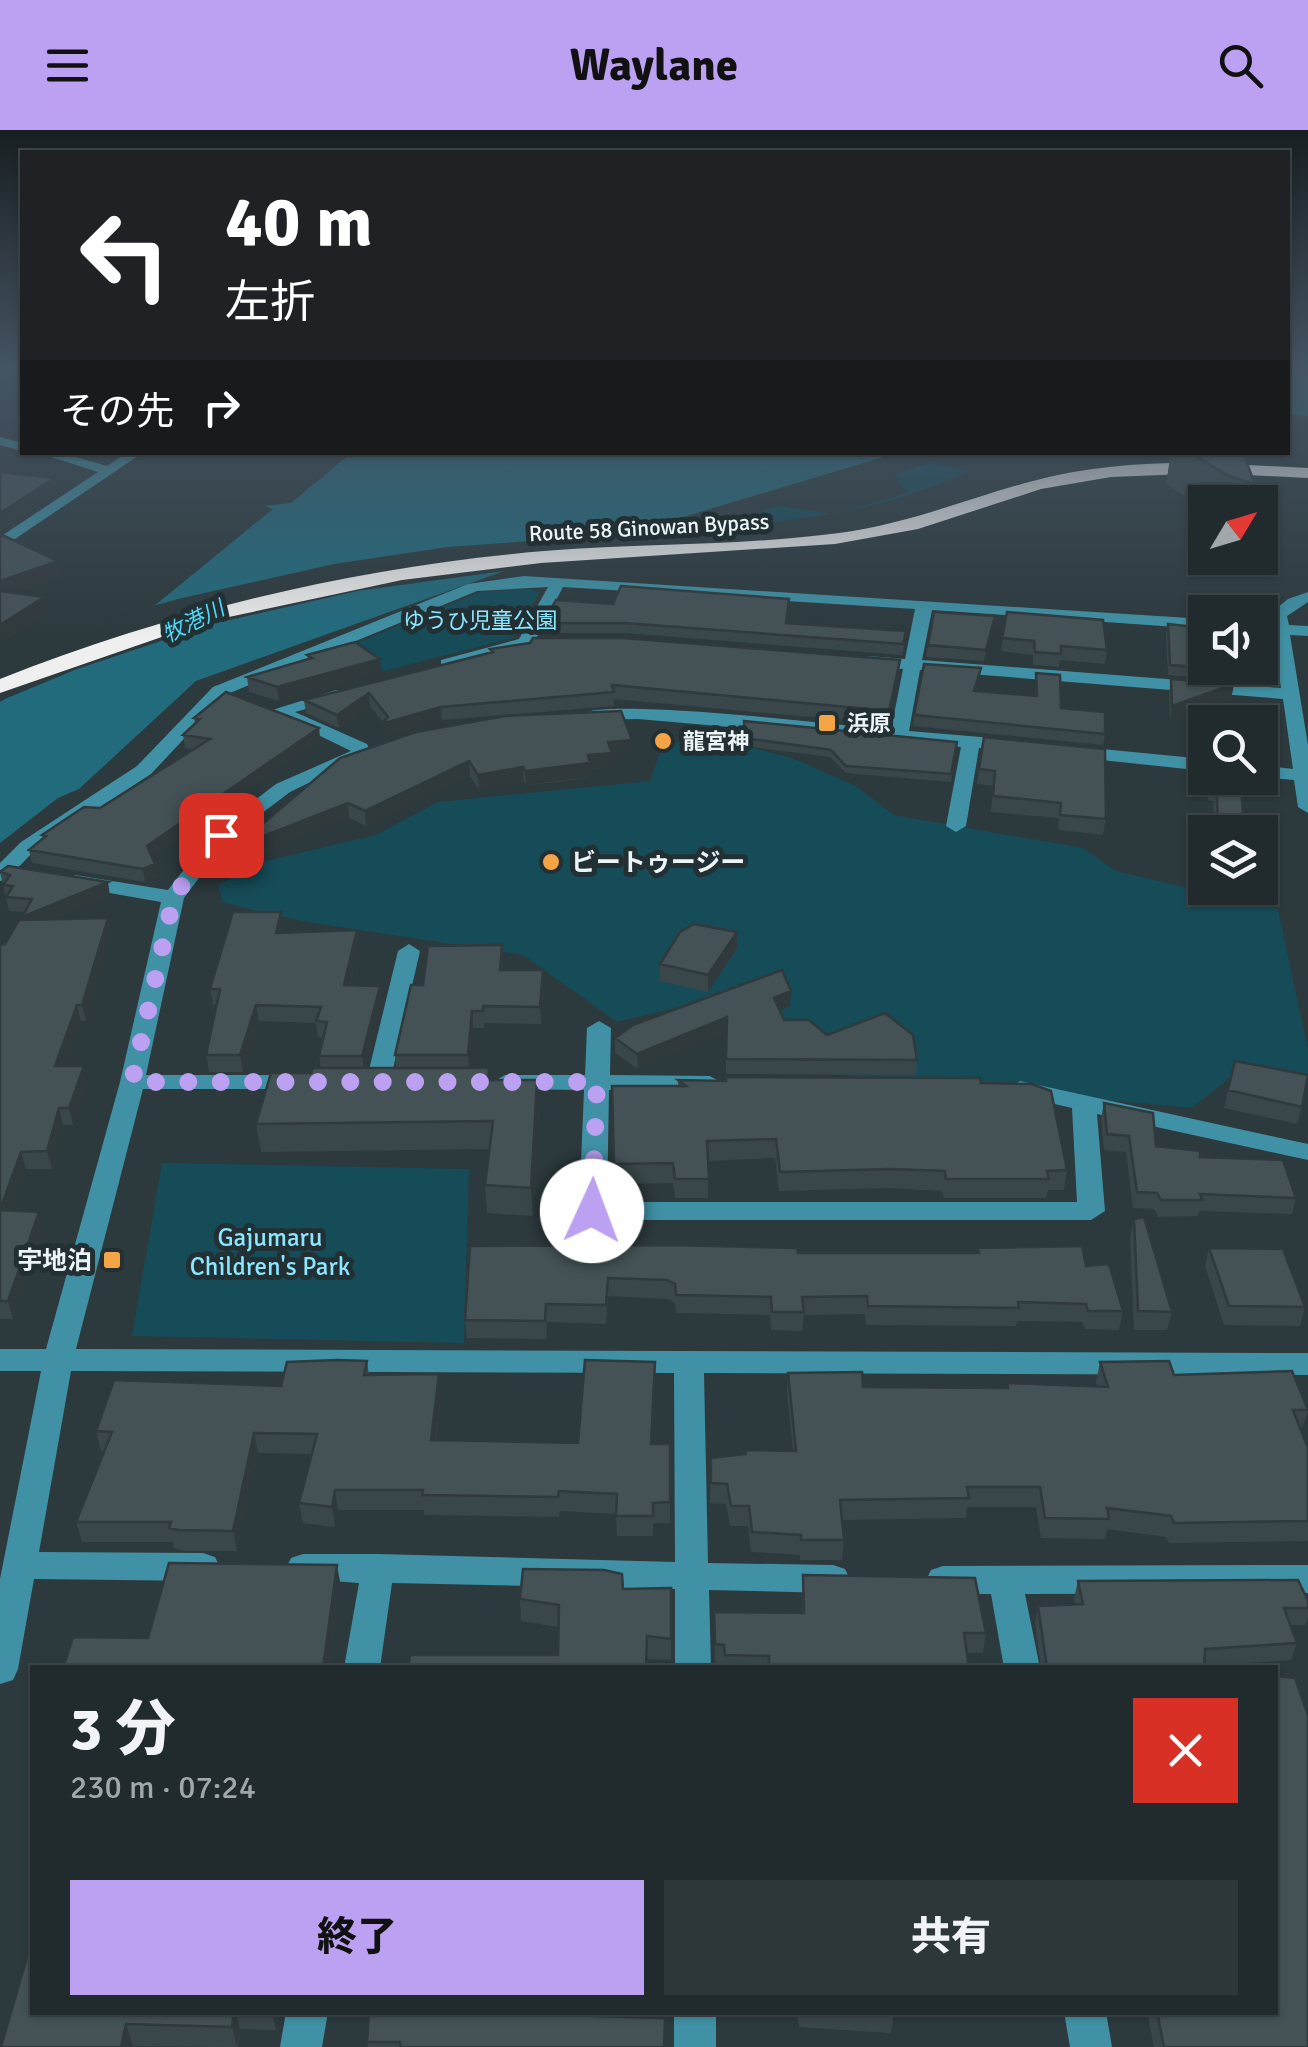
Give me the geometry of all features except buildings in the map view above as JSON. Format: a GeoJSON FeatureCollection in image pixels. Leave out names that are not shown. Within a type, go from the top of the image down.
{"type":"FeatureCollection","features":[{"type":"Feature","properties":{"kind":"highway"},"geometry":{"type":"LineString","coordinates":[[1090,459],[1112,470]]}},
{"type":"Feature","properties":{"kind":"highway","name":"Route 58 Ginowan Bypass"},"geometry":{"type":"LineString","coordinates":[[0,670],[117,627],[292,582],[446,555],[784,533],[863,522],[934,506],[1051,462]]}},
{"type":"Feature","properties":{"kind":"highway","name":"Route 58 Ginowan Bypass"},"geometry":{"type":"LineString","coordinates":[[0,687],[115,642],[268,599],[412,571],[581,554],[762,547],[861,535],[952,514],[1041,484],[1112,470],[1189,466],[1308,473]]}},
{"type":"Feature","properties":{"kind":"street"},"geometry":{"type":"LineString","coordinates":[[69,459],[108,470]]}},
{"type":"Feature","properties":{"kind":"street"},"geometry":{"type":"LineString","coordinates":[[0,544],[126,459]]}},
{"type":"Feature","properties":{"kind":"street"},"geometry":{"type":"LineString","coordinates":[[0,523],[26,526]]}},
{"type":"Feature","properties":{"kind":"street"},"geometry":{"type":"LineString","coordinates":[[2,872],[28,846],[144,770],[219,691],[474,587],[524,581],[631,585],[1188,623]]}},
{"type":"Feature","properties":{"kind":"street"},"geometry":{"type":"LineString","coordinates":[[526,642],[557,584]]}},
{"type":"Feature","properties":{"kind":"street"},"geometry":{"type":"LineString","coordinates":[[1308,597],[1294,602],[1279,615],[1308,807]]}},
{"type":"Feature","properties":{"kind":"street"},"geometry":{"type":"LineString","coordinates":[[898,734],[924,608]]}},
{"type":"Feature","properties":{"kind":"street"},"geometry":{"type":"LineString","coordinates":[[1278,629],[1308,631]]}},
{"type":"Feature","properties":{"kind":"street"},"geometry":{"type":"LineString","coordinates":[[436,668],[526,642],[585,642]]}},
{"type":"Feature","properties":{"kind":"street"},"geometry":{"type":"LineString","coordinates":[[853,660],[1292,694]]}},
{"type":"Feature","properties":{"kind":"street"},"geometry":{"type":"LineString","coordinates":[[278,710],[364,688]]}},
{"type":"Feature","properties":{"kind":"street"},"geometry":{"type":"LineString","coordinates":[[219,691],[278,710],[360,748]]}},
{"type":"Feature","properties":{"kind":"street"},"geometry":{"type":"LineString","coordinates":[[568,715],[638,714],[898,734],[1188,763]]}},
{"type":"Feature","properties":{"kind":"street"},"geometry":{"type":"LineString","coordinates":[[956,826],[971,741]]}},
{"type":"Feature","properties":{"kind":"street"},"geometry":{"type":"LineString","coordinates":[[0,1669],[23,1565],[58,1360],[132,1082],[174,896],[221,835],[283,788],[390,744]]}},
{"type":"Feature","properties":{"kind":"street"},"geometry":{"type":"LineString","coordinates":[[1278,773],[1306,776]]}},
{"type":"Feature","properties":{"kind":"street"},"geometry":{"type":"LineString","coordinates":[[2,872],[174,896]]}},
{"type":"Feature","properties":{"kind":"street"},"geometry":{"type":"LineString","coordinates":[[378,1082],[408,951]]}},
{"type":"Feature","properties":{"kind":"street"},"geometry":{"type":"LineString","coordinates":[[599,1028],[592,1211],[1091,1210],[1084,1102]]}},
{"type":"Feature","properties":{"kind":"street"},"geometry":{"type":"LineString","coordinates":[[132,1082],[320,1082]]}},
{"type":"Feature","properties":{"kind":"street"},"geometry":{"type":"LineString","coordinates":[[478,1082],[728,1083]]}},
{"type":"Feature","properties":{"kind":"street"},"geometry":{"type":"LineString","coordinates":[[988,1086],[1084,1102],[1308,1152]]}},
{"type":"Feature","properties":{"kind":"street"},"geometry":{"type":"LineString","coordinates":[[0,1360],[1308,1364]]}},
{"type":"Feature","properties":{"kind":"street"},"geometry":{"type":"LineString","coordinates":[[689,1365],[692,1665]]}},
{"type":"Feature","properties":{"kind":"street"},"geometry":{"type":"LineString","coordinates":[[23,1565],[868,1579]]}},
{"type":"Feature","properties":{"kind":"street"},"geometry":{"type":"LineString","coordinates":[[362,1665],[378,1568]]}},
{"type":"Feature","properties":{"kind":"street"},"geometry":{"type":"LineString","coordinates":[[908,1580],[1308,1579]]}},
{"type":"Feature","properties":{"kind":"street"},"geometry":{"type":"LineString","coordinates":[[1006,1581],[1021,1665]]}},
{"type":"Feature","properties":{"kind":"street"},"geometry":{"type":"LineString","coordinates":[[301,2047],[306,2015]]}},
{"type":"Feature","properties":{"kind":"street"},"geometry":{"type":"LineString","coordinates":[[695,2015],[695,2047]]}},
{"type":"Feature","properties":{"kind":"street"},"geometry":{"type":"LineString","coordinates":[[1086,2015],[1091,2047]]}},
{"type":"Feature","properties":{"kind":"green space"},"geometry":{"type":"Polygon","coordinates":[[[929,463],[969,471],[907,495],[842,512],[907,493],[894,474],[929,463]]]}},
{"type":"Feature","properties":{"kind":"green space"},"geometry":{"type":"Polygon","coordinates":[[[778,506],[831,514],[780,521],[714,526],[778,506]]]}},
{"type":"Feature","properties":{"kind":"green space","name":"ゆうひ児童公園"},"geometry":{"type":"Polygon","coordinates":[[[532,589],[539,593],[513,638],[381,672],[345,648],[480,592],[532,589]]]}},
{"type":"Feature","properties":{"kind":"green space"},"geometry":{"type":"Polygon","coordinates":[[[719,739],[792,758],[856,786],[894,815],[1083,848],[1116,871],[1188,888],[1188,905],[1261,905],[1278,909],[1308,1050],[1308,1083],[1233,1075],[1192,1108],[809,1072],[759,988],[617,1022],[523,955],[307,922],[223,903],[218,885],[265,861],[376,835],[438,802],[650,781],[663,743],[719,739]]]}},
{"type":"Feature","properties":{"kind":"green space","name":"Gajumaru Children's Park"},"geometry":{"type":"Polygon","coordinates":[[[162,1163],[469,1169],[464,1343],[132,1336],[162,1163]]]}},
{"type":"Feature","properties":{"kind":"water","name":"牧港川"},"geometry":{"type":"Polygon","coordinates":[[[343,459],[875,459],[513,568],[196,681],[79,789],[58,798],[0,843],[0,702],[129,618],[148,611],[273,509],[265,506],[291,503],[343,459]]]}},
{"type":"Feature","properties":{"kind":"pier"},"geometry":{"type":"Polygon","coordinates":[[[637,533],[638,537],[601,547],[576,548],[577,554],[533,567],[357,591],[212,624],[77,669],[0,701],[0,696],[126,613],[182,598],[334,564],[448,547],[637,533]]]}},
{"type":"Feature","properties":{"kind":"place","name":"浜原"},"geometry":{"type":"Point","coordinates":[827,723]}},
{"type":"Feature","properties":{"kind":"place","name":"龍宮神"},"geometry":{"type":"Point","coordinates":[663,741]}},
{"type":"Feature","properties":{"kind":"place","name":"ビートゥージー"},"geometry":{"type":"Point","coordinates":[551,862]}},
{"type":"Feature","properties":{"kind":"place","name":"宇地泊"},"geometry":{"type":"Point","coordinates":[112,1260]}},
{"type":"Feature","properties":{"kind":"route"},"geometry":{"type":"LineString","coordinates":[[221,835],[183,879],[174,896],[132,1082],[597,1082],[592,1211]]}}]}
